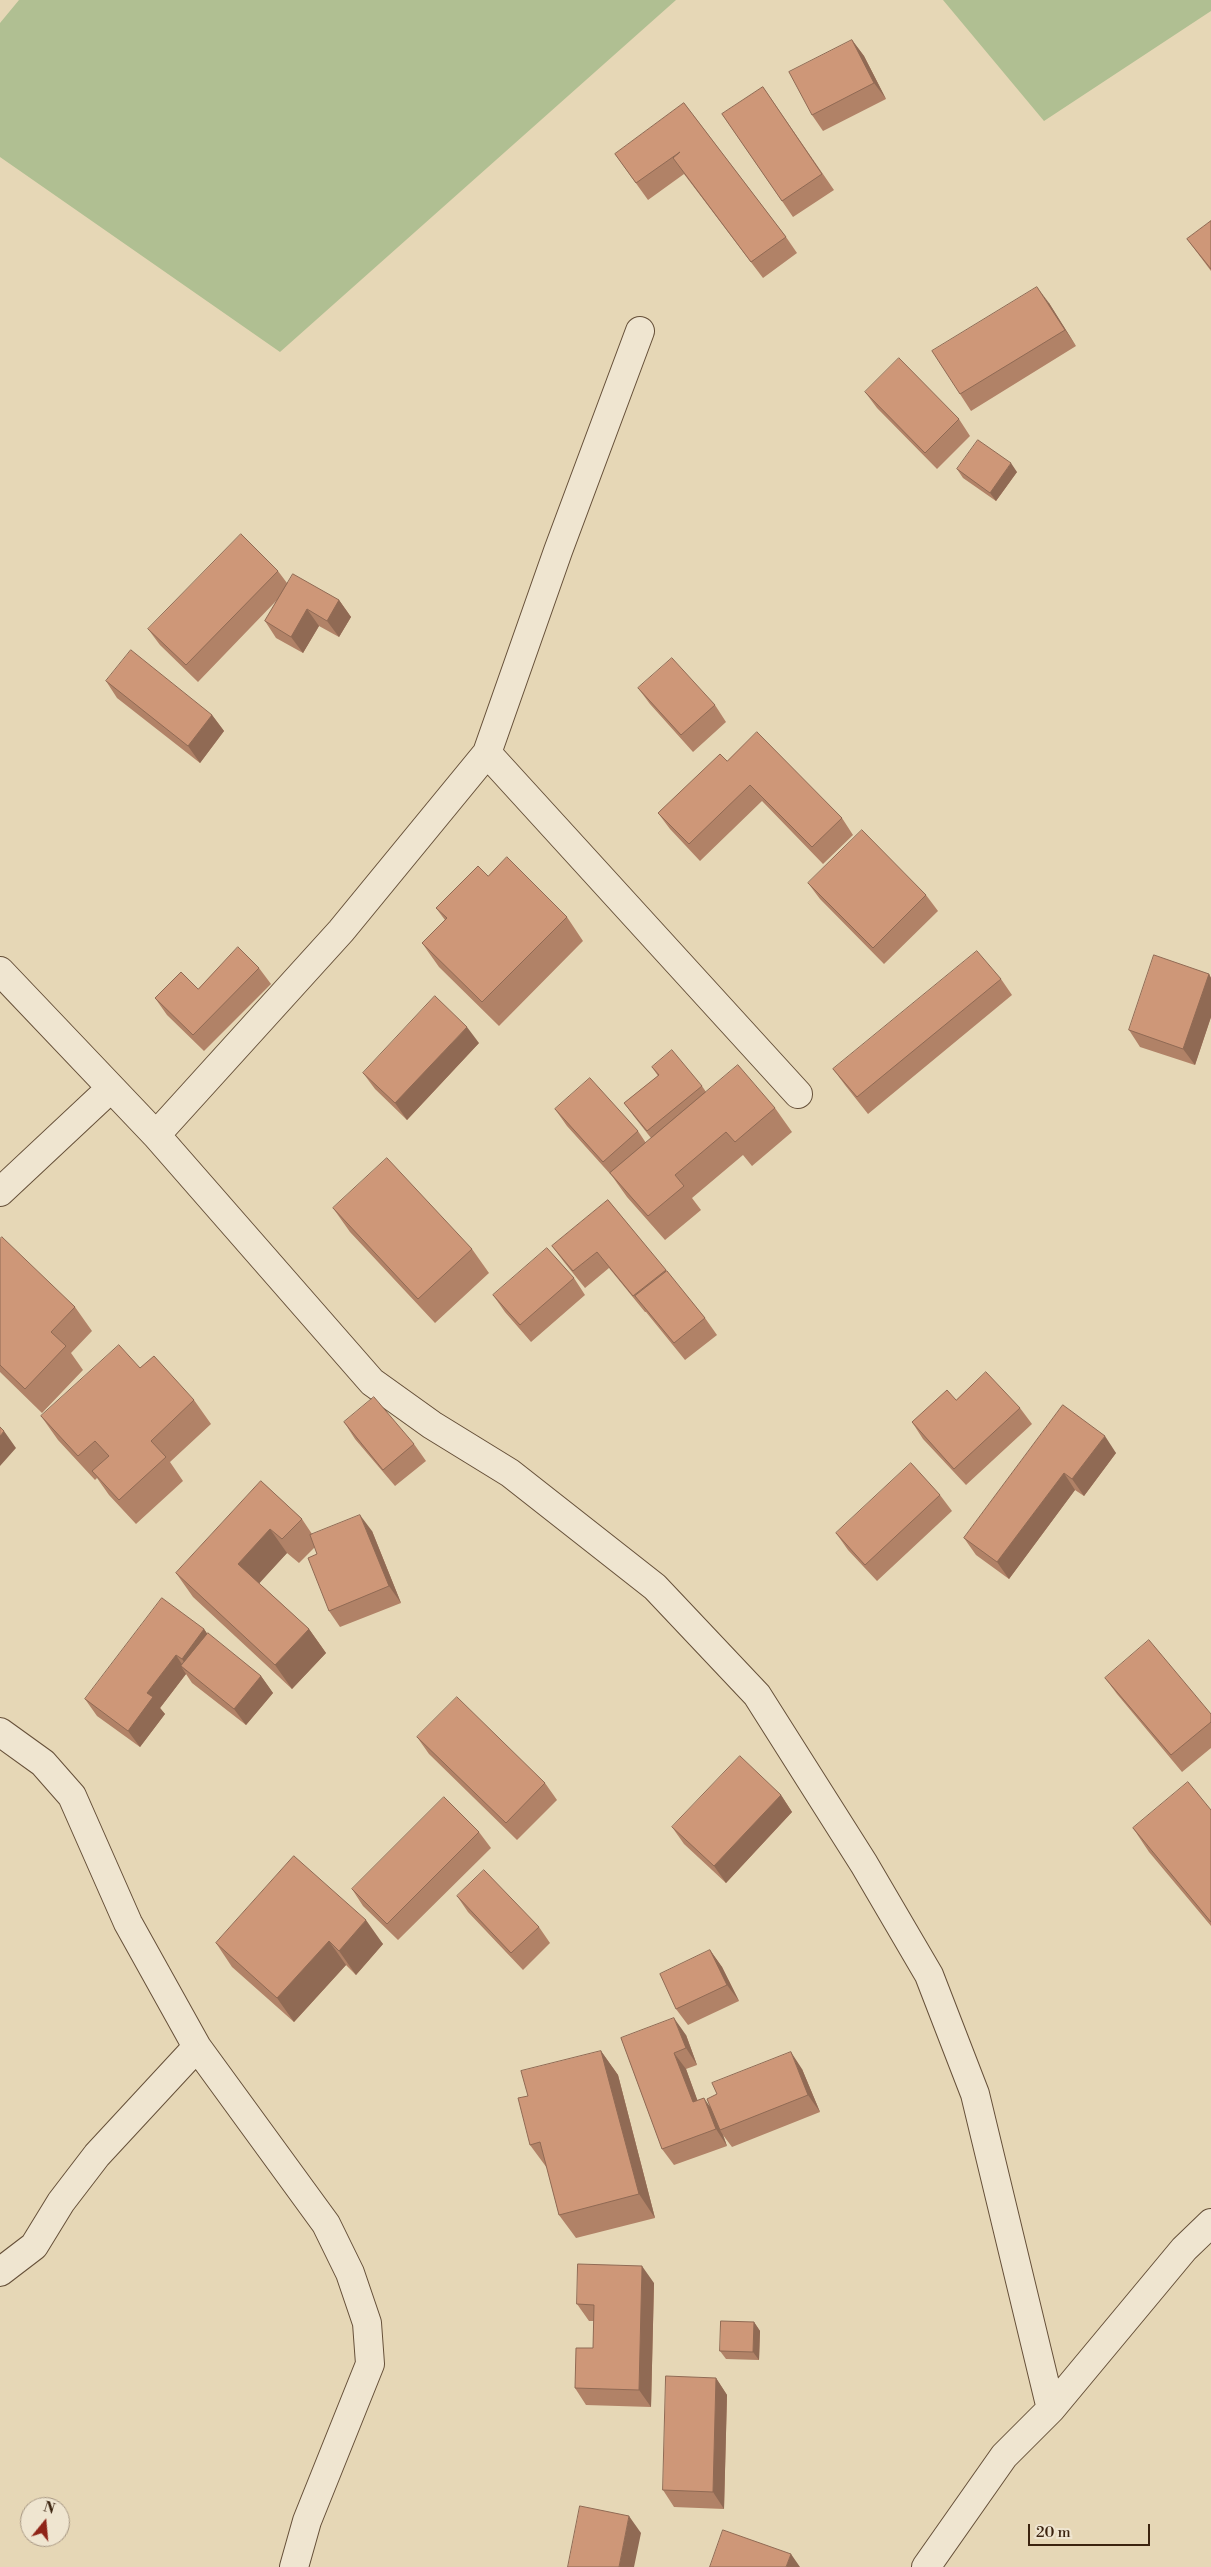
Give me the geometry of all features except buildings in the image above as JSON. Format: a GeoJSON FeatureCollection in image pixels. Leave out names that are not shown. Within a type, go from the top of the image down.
{"type":"FeatureCollection","features":[{"type":"Feature","properties":{"kind":"street"},"geometry":{"type":"LineString","coordinates":[[156,1135],[341,931],[487,752],[558,551],[640,331]]}},
{"type":"Feature","properties":{"kind":"street"},"geometry":{"type":"LineString","coordinates":[[487,752],[798,1094]]}},
{"type":"Feature","properties":{"kind":"street"},"geometry":{"type":"LineString","coordinates":[[0,972],[156,1135],[372,1382],[432,1425],[510,1473],[655,1587],[758,1695],[864,1864],[929,1975],[974,2094],[1051,2409]]}},
{"type":"Feature","properties":{"kind":"street"},"geometry":{"type":"LineString","coordinates":[[0,1192],[110,1089]]}},
{"type":"Feature","properties":{"kind":"street"},"geometry":{"type":"LineString","coordinates":[[0,1732],[43,1762],[72,1796],[128,1923],[197,2047],[326,2224],[350,2273],[367,2324],[370,2364],[307,2521],[294,2567]]}},
{"type":"Feature","properties":{"kind":"street"},"geometry":{"type":"LineString","coordinates":[[0,2272],[34,2246],[61,2202],[97,2155],[197,2047]]}},
{"type":"Feature","properties":{"kind":"street"},"geometry":{"type":"LineString","coordinates":[[926,2567],[1004,2456],[1051,2409],[1184,2249],[1211,2223]]}},
{"type":"Feature","properties":{"kind":"green space"},"geometry":{"type":"Polygon","coordinates":[[[19,0],[676,0],[280,352],[0,157],[0,23],[19,0]]]}},
{"type":"Feature","properties":{"kind":"green space"},"geometry":{"type":"Polygon","coordinates":[[[943,0],[1211,0],[1211,11],[1044,121],[943,0]]]}}]}
